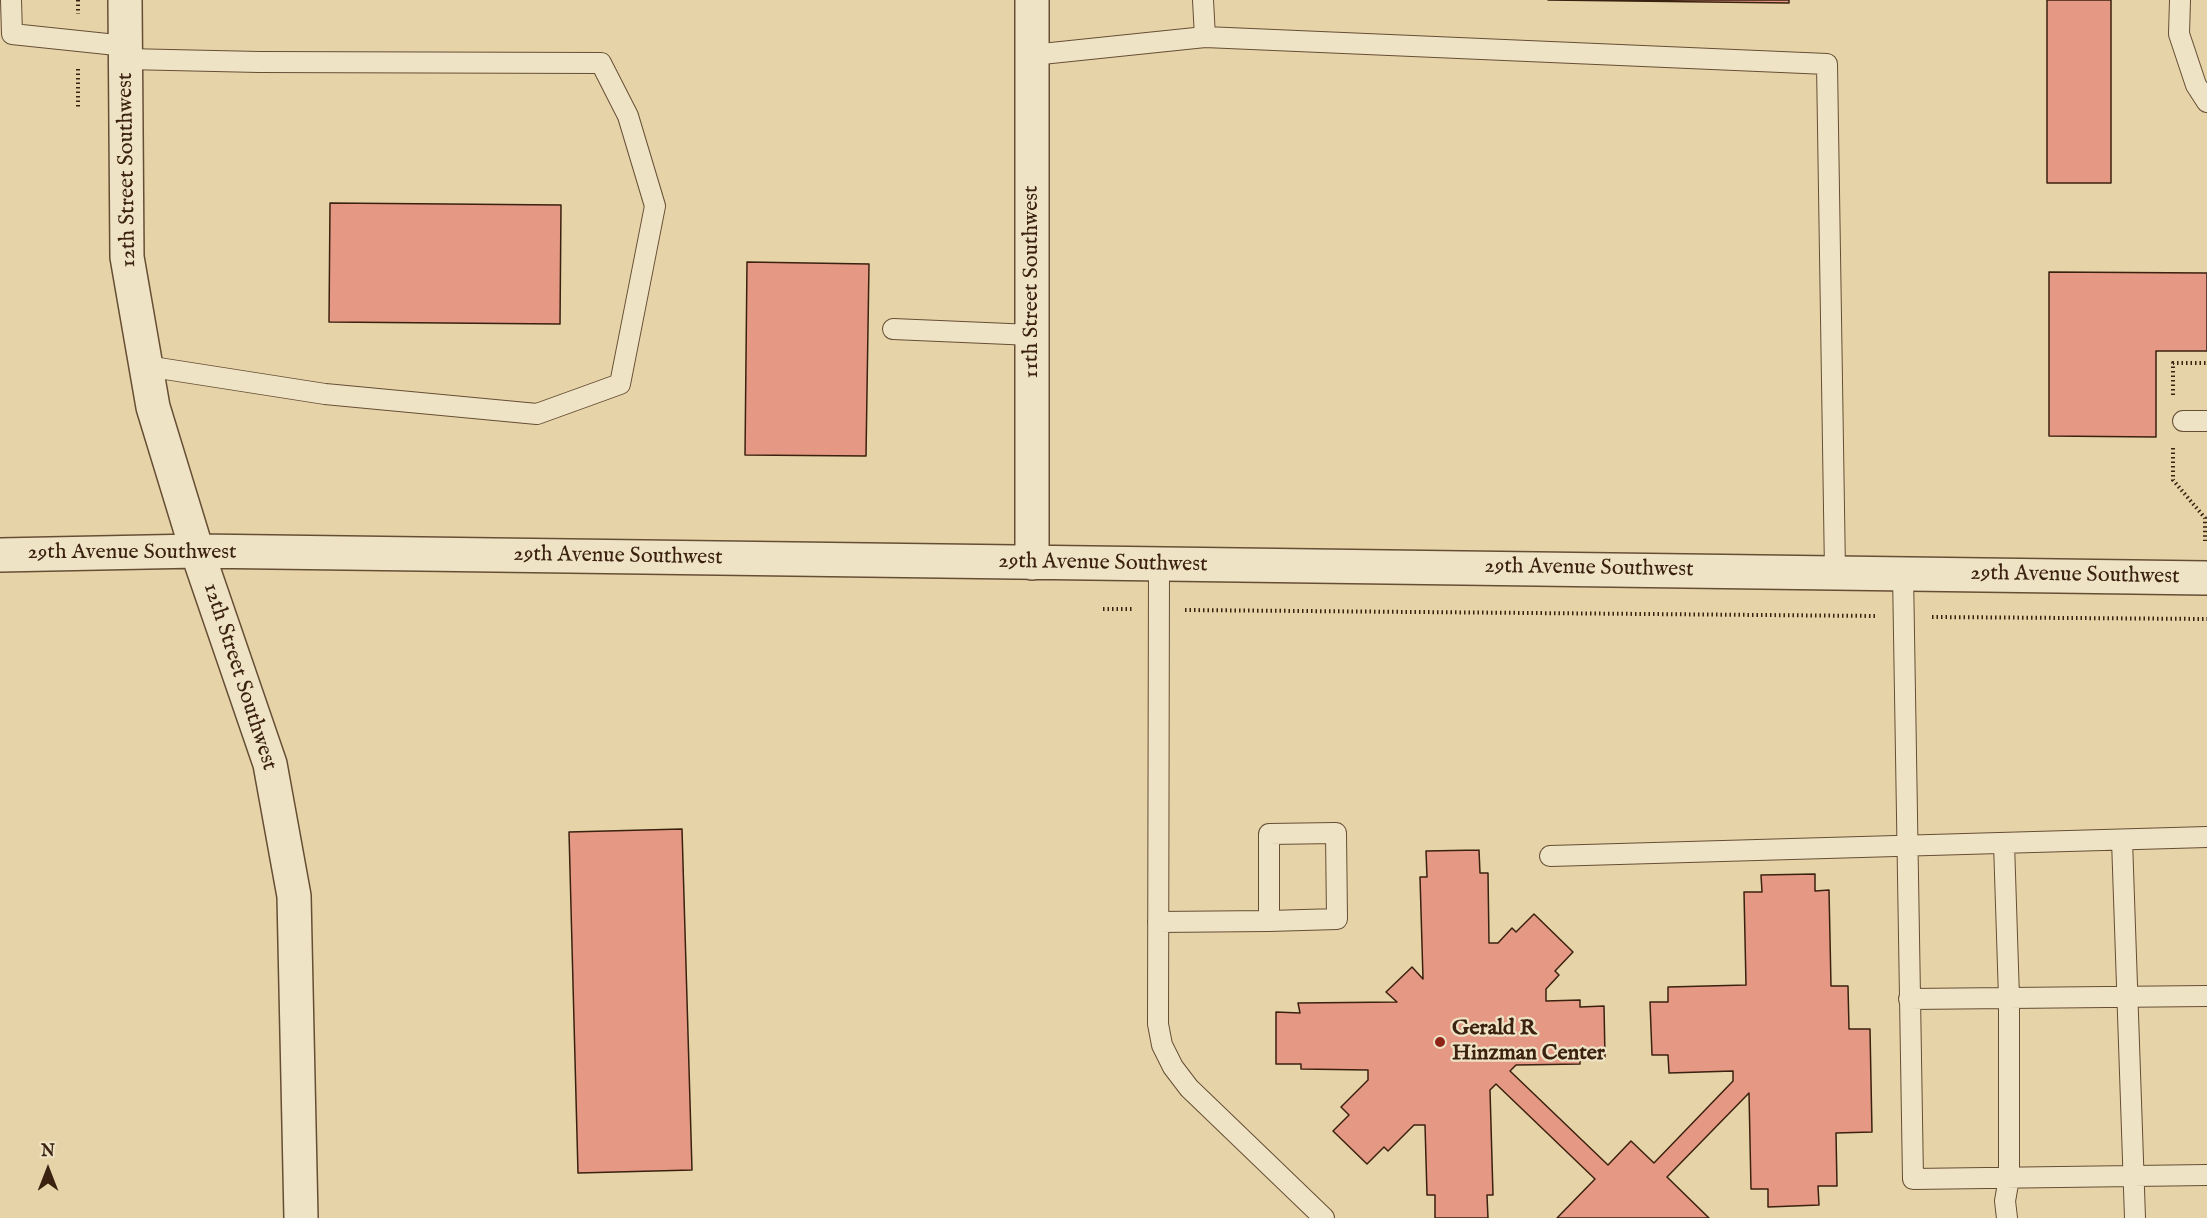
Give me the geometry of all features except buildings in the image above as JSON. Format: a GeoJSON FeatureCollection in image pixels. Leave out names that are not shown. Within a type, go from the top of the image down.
{"type":"FeatureCollection","features":[{"type":"Feature","properties":{"kind":"street","name":"12th Street Southwest"},"geometry":{"type":"LineString","coordinates":[[125,0],[127,257],[153,406],[197,551],[270,764],[294,896],[301,1218]]}},
{"type":"Feature","properties":{"kind":"street","name":"11th Street Southwest"},"geometry":{"type":"LineString","coordinates":[[1032,0],[1032,563]]}},
{"type":"Feature","properties":{"kind":"street","name":"29th Avenue Southwest"},"geometry":{"type":"LineString","coordinates":[[0,555],[197,551],[2207,578]]}},
{"type":"Feature","properties":{"kind":"lane"},"geometry":{"type":"LineString","coordinates":[[10,0],[6,33],[126,52],[259,62],[601,63],[628,116],[655,207],[620,384],[537,414],[325,394],[146,366]]}},
{"type":"Feature","properties":{"kind":"lane"},"geometry":{"type":"LineString","coordinates":[[1203,0],[1205,37]]}},
{"type":"Feature","properties":{"kind":"lane"},"geometry":{"type":"LineString","coordinates":[[2180,0],[2179,34],[2196,85],[2207,102]]}},
{"type":"Feature","properties":{"kind":"lane"},"geometry":{"type":"LineString","coordinates":[[1032,54],[1205,37],[1827,64],[1835,572]]}},
{"type":"Feature","properties":{"kind":"lane"},"geometry":{"type":"LineString","coordinates":[[893,329],[1032,335]]}},
{"type":"Feature","properties":{"kind":"lane"},"geometry":{"type":"LineString","coordinates":[[2183,421],[2207,421]]}},
{"type":"Feature","properties":{"kind":"lane"},"geometry":{"type":"LineString","coordinates":[[1159,564],[1158,1024],[1162,1045],[1173,1067],[1189,1088],[1324,1218]]}},
{"type":"Feature","properties":{"kind":"lane"},"geometry":{"type":"LineString","coordinates":[[1903,573],[1913,1179],[2207,1175]]}},
{"type":"Feature","properties":{"kind":"lane"},"geometry":{"type":"LineString","coordinates":[[1158,922],[1269,921],[1337,919],[1336,833],[1269,834],[1269,921]]}},
{"type":"Feature","properties":{"kind":"lane"},"geometry":{"type":"LineString","coordinates":[[1550,856],[2207,837]]}},
{"type":"Feature","properties":{"kind":"lane"},"geometry":{"type":"LineString","coordinates":[[2122,840],[2135,1218]]}},
{"type":"Feature","properties":{"kind":"lane"},"geometry":{"type":"LineString","coordinates":[[2004,843],[2009,998],[2009,1178],[2005,1201],[2007,1218]]}},
{"type":"Feature","properties":{"kind":"lane"},"geometry":{"type":"LineString","coordinates":[[1909,999],[2207,996]]}},
{"type":"Feature","properties":{"kind":"path"},"geometry":{"type":"LineString","coordinates":[[1103,609],[2207,619]]}},
{"type":"Feature","properties":{"kind":"place","name":"Gerald R Hinzman Center"},"geometry":{"type":"Point","coordinates":[1440,1042]}}]}
